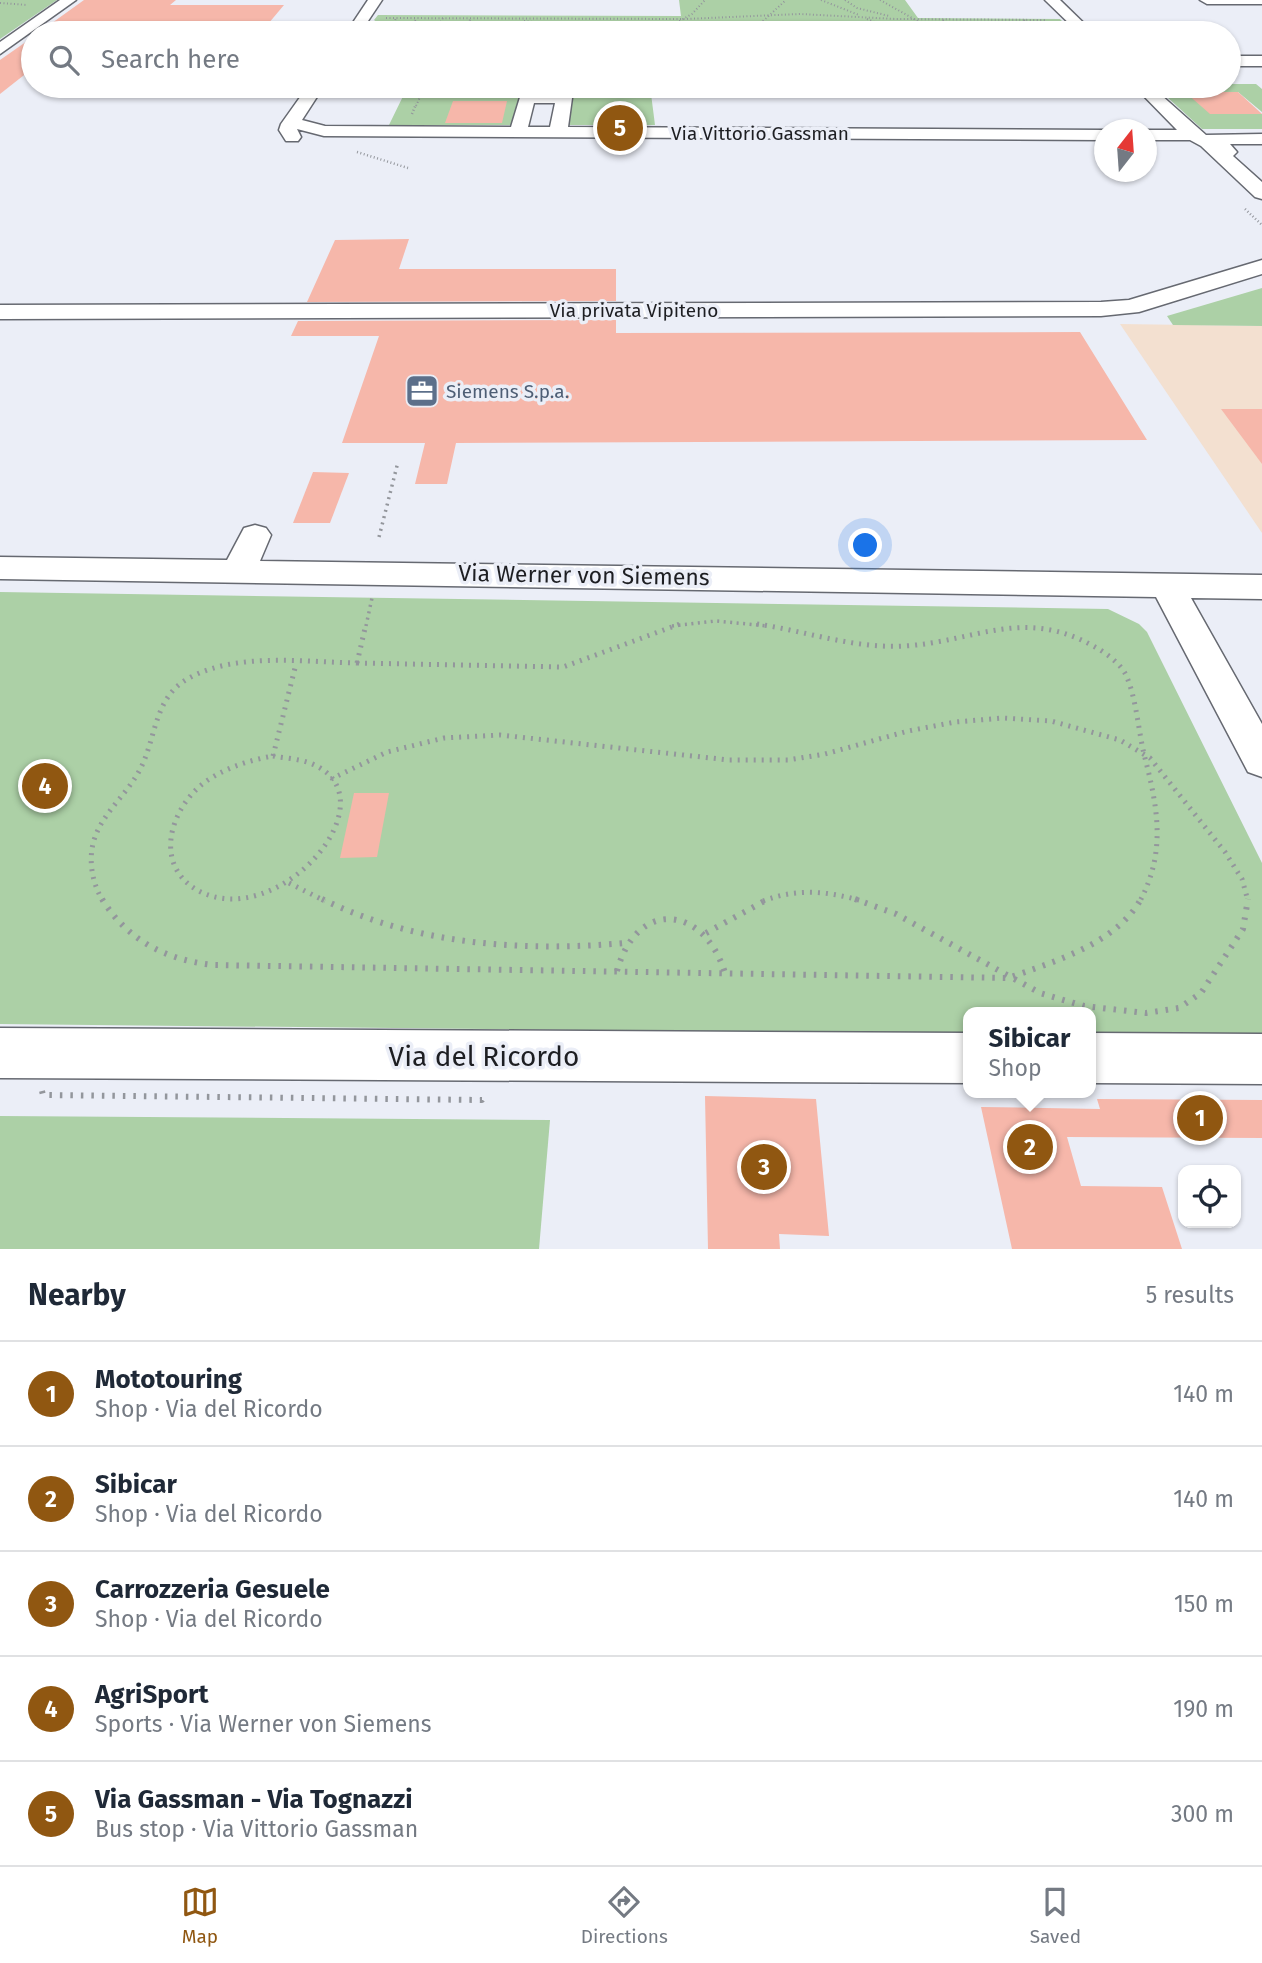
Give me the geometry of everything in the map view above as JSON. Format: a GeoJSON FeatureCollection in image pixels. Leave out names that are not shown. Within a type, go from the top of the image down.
{"type":"FeatureCollection","features":[{"type":"Feature","properties":{"kind":"street"},"geometry":{"type":"LineString","coordinates":[[39,21],[69,0]]}},
{"type":"Feature","properties":{"kind":"street"},"geometry":{"type":"LineString","coordinates":[[361,21],[375,0]]}},
{"type":"Feature","properties":{"kind":"street"},"geometry":{"type":"LineString","coordinates":[[1052,0],[1074,21]]}},
{"type":"Feature","properties":{"kind":"street"},"geometry":{"type":"LineString","coordinates":[[1207,0],[1262,0]]}},
{"type":"Feature","properties":{"kind":"street"},"geometry":{"type":"LineString","coordinates":[[0,49],[21,34]]}},
{"type":"Feature","properties":{"kind":"street"},"geometry":{"type":"LineString","coordinates":[[1241,61],[1262,61]]}},
{"type":"Feature","properties":{"kind":"street"},"geometry":{"type":"LineString","coordinates":[[309,98],[292,129],[288,145],[324,141]]}},
{"type":"Feature","properties":{"kind":"street"},"geometry":{"type":"LineString","coordinates":[[518,132],[527,98],[564,99],[558,132]]}},
{"type":"Feature","properties":{"kind":"street"},"geometry":{"type":"LineString","coordinates":[[1154,98],[1193,135],[1207,142],[1262,194]]}},
{"type":"Feature","properties":{"kind":"street","name":"Via Vittorio Gassman"},"geometry":{"type":"LineString","coordinates":[[324,141],[373,132],[1094,135]]}},
{"type":"Feature","properties":{"kind":"street"},"geometry":{"type":"LineString","coordinates":[[1157,135],[1193,135]]}},
{"type":"Feature","properties":{"kind":"street"},"geometry":{"type":"LineString","coordinates":[[1193,135],[1192,142],[1262,210]]}},
{"type":"Feature","properties":{"kind":"street"},"geometry":{"type":"LineString","coordinates":[[1261,167],[1240,163],[1213,138],[1262,139]]}},
{"type":"Feature","properties":{"kind":"street"},"geometry":{"type":"LineString","coordinates":[[1239,172],[1261,167]]}},
{"type":"Feature","properties":{"kind":"street","name":"Via privata Vipiteno"},"geometry":{"type":"LineString","coordinates":[[0,312],[1116,309],[1262,267]]}},
{"type":"Feature","properties":{"kind":"street"},"geometry":{"type":"LineString","coordinates":[[239,570],[255,535]]}},
{"type":"Feature","properties":{"kind":"street","name":"Via Werner von Siemens"},"geometry":{"type":"LineString","coordinates":[[0,568],[1262,587]]}},
{"type":"Feature","properties":{"kind":"street"},"geometry":{"type":"LineString","coordinates":[[1167,585],[1262,761]]}},
{"type":"Feature","properties":{"kind":"street","name":"Via del Ricordo"},"geometry":{"type":"LineString","coordinates":[[0,1053],[963,1058]]}},
{"type":"Feature","properties":{"kind":"street"},"geometry":{"type":"LineString","coordinates":[[1096,1058],[1262,1059]]}},
{"type":"Feature","properties":{"kind":"path"},"geometry":{"type":"LineString","coordinates":[[681,21],[705,0]]}},
{"type":"Feature","properties":{"kind":"path"},"geometry":{"type":"LineString","coordinates":[[763,21],[786,0]]}},
{"type":"Feature","properties":{"kind":"path"},"geometry":{"type":"LineString","coordinates":[[821,0],[874,21]]}},
{"type":"Feature","properties":{"kind":"path"},"geometry":{"type":"LineString","coordinates":[[845,0],[862,10],[914,19]]}},
{"type":"Feature","properties":{"kind":"path"},"geometry":{"type":"LineString","coordinates":[[880,0],[918,21]]}},
{"type":"Feature","properties":{"kind":"path"},"geometry":{"type":"LineString","coordinates":[[385,18],[685,19],[771,14],[1051,20]]}},
{"type":"Feature","properties":{"kind":"path"},"geometry":{"type":"LineString","coordinates":[[505,18],[530,21]]}},
{"type":"Feature","properties":{"kind":"path"},"geometry":{"type":"LineString","coordinates":[[408,124],[420,98]]}},
{"type":"Feature","properties":{"kind":"path"},"geometry":{"type":"LineString","coordinates":[[324,141],[408,169]]}},
{"type":"Feature","properties":{"kind":"path"},"geometry":{"type":"LineString","coordinates":[[379,537],[398,462]]}},
{"type":"Feature","properties":{"kind":"path"},"geometry":{"type":"LineString","coordinates":[[357,663],[372,598]]}},
{"type":"Feature","properties":{"kind":"path"},"geometry":{"type":"LineString","coordinates":[[708,621],[753,622],[856,643],[887,646],[926,642],[989,627],[1029,625],[1084,641],[1119,665],[1131,691],[1153,785],[1159,830],[1157,865],[1145,897],[1122,924],[1094,941],[1036,968],[1007,978],[204,964],[171,957],[151,948],[119,923],[93,881],[92,848],[107,816],[143,766],[161,702],[182,682],[212,669],[357,663],[563,667],[590,661],[655,630],[708,621]]}},
{"type":"Feature","properties":{"kind":"path"},"geometry":{"type":"LineString","coordinates":[[273,756],[296,664]]}},
{"type":"Feature","properties":{"kind":"path"},"geometry":{"type":"LineString","coordinates":[[331,779],[380,752],[417,741],[463,735],[540,736],[682,756],[769,761],[816,757],[939,726],[1012,718],[1072,725],[1144,752],[1204,820],[1241,876],[1250,904],[1245,929],[1198,996],[1175,1010],[1145,1013],[1096,1008]]}},
{"type":"Feature","properties":{"kind":"path"},"geometry":{"type":"LineString","coordinates":[[273,756],[312,764],[331,779],[340,800],[338,825],[321,856],[289,883],[257,895],[224,898],[209,895],[185,881],[177,872],[170,847],[174,821],[202,785],[243,761],[273,756]]}},
{"type":"Feature","properties":{"kind":"path"},"geometry":{"type":"LineString","coordinates":[[289,883],[345,911],[425,935],[481,943],[544,947],[625,943]]}},
{"type":"Feature","properties":{"kind":"path"},"geometry":{"type":"LineString","coordinates":[[706,933],[736,913],[773,898],[804,891],[828,894],[892,914],[1007,978],[1044,995],[1094,1007]]}},
{"type":"Feature","properties":{"kind":"path"},"geometry":{"type":"LineString","coordinates":[[617,971],[625,943],[635,932],[662,920],[693,924],[706,933],[716,944],[725,973]]}},
{"type":"Feature","properties":{"kind":"shaded area"},"geometry":{"type":"Polygon","coordinates":[[[1120,324],[1262,326],[1262,533],[1120,324]]]}},
{"type":"Feature","properties":{"kind":"green space"},"geometry":{"type":"Polygon","coordinates":[[[0,0],[57,0],[26,21],[21,21],[21,25],[0,39],[0,0]]]}},
{"type":"Feature","properties":{"kind":"green space"},"geometry":{"type":"Polygon","coordinates":[[[679,0],[905,0],[918,18],[1062,21],[374,20],[378,15],[681,16],[679,0]]]}},
{"type":"Feature","properties":{"kind":"green space"},"geometry":{"type":"Polygon","coordinates":[[[1241,84],[1256,84],[1262,89],[1262,112],[1241,94],[1241,84]]]}},
{"type":"Feature","properties":{"kind":"green space"},"geometry":{"type":"Polygon","coordinates":[[[402,98],[521,98],[514,125],[389,125],[402,98]]]}},
{"type":"Feature","properties":{"kind":"green space"},"geometry":{"type":"Polygon","coordinates":[[[569,98],[652,98],[655,125],[565,125],[569,98]]]}},
{"type":"Feature","properties":{"kind":"green space"},"geometry":{"type":"Polygon","coordinates":[[[1168,98],[1230,98],[1210,114],[1262,114],[1262,129],[1202,129],[1168,98]]]}},
{"type":"Feature","properties":{"kind":"green space"},"geometry":{"type":"Polygon","coordinates":[[[1262,288],[1262,326],[1173,325],[1167,316],[1262,288]]]}},
{"type":"Feature","properties":{"kind":"green space"},"geometry":{"type":"Polygon","coordinates":[[[0,592],[1108,609],[1139,624],[1147,632],[1262,863],[1262,1037],[1096,1035],[1096,1007],[963,1007],[963,1034],[0,1024],[0,592]]]}},
{"type":"Feature","properties":{"kind":"green space"},"geometry":{"type":"Polygon","coordinates":[[[0,1116],[550,1120],[539,1249],[0,1249],[0,1116]]]}},
{"type":"Feature","properties":{"kind":"building"},"geometry":{"type":"Polygon","coordinates":[[[84,0],[176,0],[170,5],[284,5],[271,21],[55,21],[84,0]]]}},
{"type":"Feature","properties":{"kind":"building"},"geometry":{"type":"Polygon","coordinates":[[[21,45],[21,77],[0,94],[0,60],[21,45]]]}},
{"type":"Feature","properties":{"kind":"building"},"geometry":{"type":"Polygon","coordinates":[[[1241,95],[1262,114],[1210,114],[1192,98],[1241,98],[1241,95]]]}},
{"type":"Feature","properties":{"kind":"building"},"geometry":{"type":"Polygon","coordinates":[[[453,101],[507,101],[502,123],[445,123],[453,101]]]}},
{"type":"Feature","properties":{"kind":"building"},"geometry":{"type":"Polygon","coordinates":[[[409,239],[399,269],[616,269],[616,301],[307,302],[335,240],[409,239]]]}},
{"type":"Feature","properties":{"kind":"building"},"geometry":{"type":"Polygon","coordinates":[[[616,320],[616,333],[1080,332],[1147,440],[456,443],[447,484],[415,484],[425,443],[342,443],[379,336],[291,336],[298,321],[616,320]]]}},
{"type":"Feature","properties":{"kind":"building"},"geometry":{"type":"Polygon","coordinates":[[[1221,409],[1262,409],[1262,464],[1221,409]]]}},
{"type":"Feature","properties":{"kind":"building"},"geometry":{"type":"Polygon","coordinates":[[[313,472],[349,473],[330,523],[293,523],[313,472]]]}},
{"type":"Feature","properties":{"kind":"building"},"geometry":{"type":"Polygon","coordinates":[[[354,793],[389,793],[377,857],[340,858],[354,793]]]}},
{"type":"Feature","properties":{"kind":"building"},"geometry":{"type":"Polygon","coordinates":[[[705,1096],[816,1099],[829,1236],[779,1234],[780,1249],[708,1249],[705,1096]]]}},
{"type":"Feature","properties":{"kind":"building"},"geometry":{"type":"Polygon","coordinates":[[[1097,1099],[1262,1100],[1262,1138],[1067,1137],[1081,1186],[1162,1187],[1182,1249],[1012,1249],[981,1107],[1100,1109],[1097,1099]]]}},
{"type":"Feature","properties":{"kind":"place","name":"Via Gassman - Via Tognazzi"},"geometry":{"type":"Point","coordinates":[620,128]}},
{"type":"Feature","properties":{"kind":"place","name":"Siemens S.p.a."},"geometry":{"type":"Point","coordinates":[422,391]}},
{"type":"Feature","properties":{"kind":"place","name":"AgriSport"},"geometry":{"type":"Point","coordinates":[45,786]}},
{"type":"Feature","properties":{"kind":"place","name":"Mototouring"},"geometry":{"type":"Point","coordinates":[1200,1118]}},
{"type":"Feature","properties":{"kind":"place","name":"Sibicar"},"geometry":{"type":"Point","coordinates":[1030,1147]}},
{"type":"Feature","properties":{"kind":"place","name":"Carrozzeria Gesuele"},"geometry":{"type":"Point","coordinates":[764,1167]}}]}
